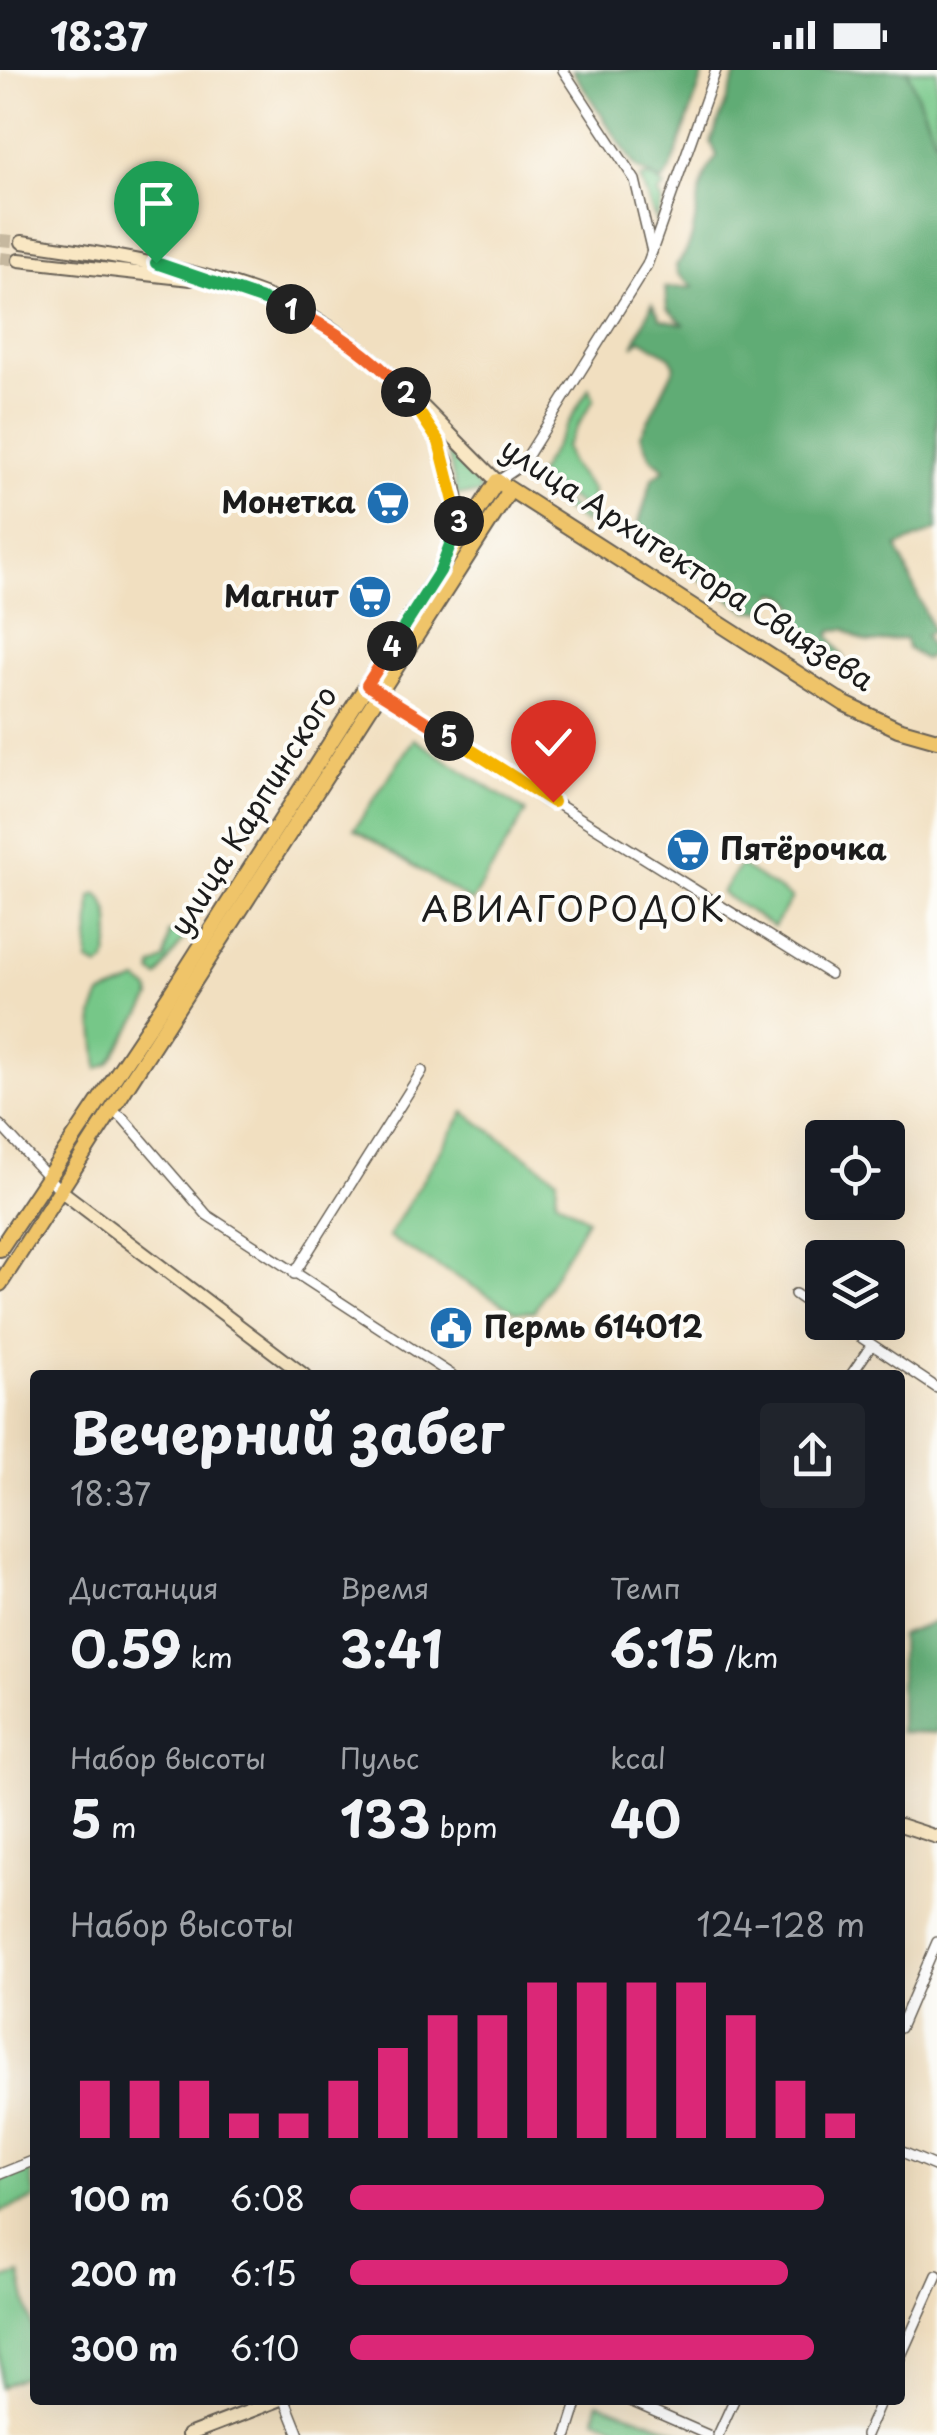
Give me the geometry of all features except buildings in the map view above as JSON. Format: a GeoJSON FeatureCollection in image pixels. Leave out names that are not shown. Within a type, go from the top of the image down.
{"type":"FeatureCollection","features":[{"type":"Feature","properties":{"kind":"main road","name":"улица Архитектора Свиязева"},"geometry":{"type":"LineString","coordinates":[[22,242],[129,258],[223,284],[326,325],[368,356],[504,486],[845,704],[898,729],[937,740]]}},
{"type":"Feature","properties":{"kind":"main road","name":"улица Архитектора Свиязева"},"geometry":{"type":"LineString","coordinates":[[19,260],[223,284]]}},
{"type":"Feature","properties":{"kind":"main road"},"geometry":{"type":"LineString","coordinates":[[411,397],[444,456],[458,517],[440,571]]}},
{"type":"Feature","properties":{"kind":"main road","name":"улица Карпинского"},"geometry":{"type":"LineString","coordinates":[[374,689],[440,571],[504,486]]}},
{"type":"Feature","properties":{"kind":"main road","name":"улица Карпинского"},"geometry":{"type":"LineString","coordinates":[[0,1284],[55,1185],[504,486]]}},
{"type":"Feature","properties":{"kind":"main road","name":"улица Карпинского"},"geometry":{"type":"LineString","coordinates":[[0,1249],[55,1185],[110,1110],[222,925]]}},
{"type":"Feature","properties":{"kind":"main road"},"geometry":{"type":"LineString","coordinates":[[55,1185],[297,1370]]}},
{"type":"Feature","properties":{"kind":"main road"},"geometry":{"type":"LineString","coordinates":[[905,1827],[937,1837]]}},
{"type":"Feature","properties":{"kind":"main road"},"geometry":{"type":"LineString","coordinates":[[188,2435],[269,2405]]}},
{"type":"Feature","properties":{"kind":"street"},"geometry":{"type":"LineString","coordinates":[[563,70],[635,180],[652,254]]}},
{"type":"Feature","properties":{"kind":"street"},"geometry":{"type":"LineString","coordinates":[[504,486],[522,465],[620,316],[652,254],[716,70]]}},
{"type":"Feature","properties":{"kind":"street"},"geometry":{"type":"LineString","coordinates":[[374,689],[830,974]]}},
{"type":"Feature","properties":{"kind":"street"},"geometry":{"type":"LineString","coordinates":[[294,1274],[422,1070]]}},
{"type":"Feature","properties":{"kind":"street"},"geometry":{"type":"LineString","coordinates":[[110,1110],[123,1118],[207,1215],[444,1370]]}},
{"type":"Feature","properties":{"kind":"street"},"geometry":{"type":"LineString","coordinates":[[0,1125],[55,1185]]}},
{"type":"Feature","properties":{"kind":"street"},"geometry":{"type":"LineString","coordinates":[[794,1294],[805,1301]]}},
{"type":"Feature","properties":{"kind":"street"},"geometry":{"type":"LineString","coordinates":[[863,1340],[937,1388]]}},
{"type":"Feature","properties":{"kind":"street"},"geometry":{"type":"LineString","coordinates":[[854,1370],[871,1346]]}},
{"type":"Feature","properties":{"kind":"street"},"geometry":{"type":"LineString","coordinates":[[905,2007],[937,1942]]}},
{"type":"Feature","properties":{"kind":"street"},"geometry":{"type":"LineString","coordinates":[[905,2153],[937,2167]]}},
{"type":"Feature","properties":{"kind":"street"},"geometry":{"type":"LineString","coordinates":[[0,2174],[30,2162]]}},
{"type":"Feature","properties":{"kind":"street"},"geometry":{"type":"LineString","coordinates":[[905,2347],[937,2275]]}},
{"type":"Feature","properties":{"kind":"street"},"geometry":{"type":"LineString","coordinates":[[284,2405],[299,2435]]}},
{"type":"Feature","properties":{"kind":"street"},"geometry":{"type":"LineString","coordinates":[[567,2435],[576,2405]]}},
{"type":"Feature","properties":{"kind":"street"},"geometry":{"type":"LineString","coordinates":[[639,2405],[708,2435]]}},
{"type":"Feature","properties":{"kind":"street"},"geometry":{"type":"LineString","coordinates":[[718,2435],[732,2405]]}},
{"type":"Feature","properties":{"kind":"street"},"geometry":{"type":"LineString","coordinates":[[866,2435],[880,2405]]}},
{"type":"Feature","properties":{"kind":"green space"},"geometry":{"type":"Polygon","coordinates":[[[572,70],[705,70],[670,172],[662,182],[636,168],[572,70]]]}},
{"type":"Feature","properties":{"kind":"green space"},"geometry":{"type":"Polygon","coordinates":[[[738,70],[907,70],[937,143],[937,530],[897,547],[933,631],[925,635],[933,653],[925,660],[907,648],[905,639],[869,642],[845,629],[829,635],[845,659],[829,662],[822,640],[802,633],[789,598],[775,593],[764,611],[748,611],[635,536],[652,479],[665,469],[651,458],[641,435],[675,366],[670,357],[641,339],[633,346],[652,304],[661,319],[685,325],[667,309],[665,288],[693,287],[677,273],[676,265],[690,241],[702,185],[717,156],[711,142],[738,70]]]}},
{"type":"Feature","properties":{"kind":"green space"},"geometry":{"type":"Polygon","coordinates":[[[907,70],[937,70],[937,143],[907,70]]]}},
{"type":"Feature","properties":{"kind":"green space"},"geometry":{"type":"Polygon","coordinates":[[[652,177],[665,187],[657,194],[662,201],[656,222],[640,178],[652,177]]]}},
{"type":"Feature","properties":{"kind":"green space"},"geometry":{"type":"Polygon","coordinates":[[[589,388],[594,399],[565,447],[570,463],[592,490],[591,512],[536,477],[589,388]]]}},
{"type":"Feature","properties":{"kind":"green space"},"geometry":{"type":"Polygon","coordinates":[[[447,448],[481,489],[480,494],[457,495],[447,448]]]}},
{"type":"Feature","properties":{"kind":"green space"},"geometry":{"type":"Polygon","coordinates":[[[534,482],[587,518],[584,523],[530,487],[534,482]]]}},
{"type":"Feature","properties":{"kind":"green space"},"geometry":{"type":"Polygon","coordinates":[[[414,739],[526,812],[472,902],[354,829],[414,739]]]}},
{"type":"Feature","properties":{"kind":"green space"},"geometry":{"type":"Polygon","coordinates":[[[740,865],[792,898],[774,927],[721,893],[740,865]]]}},
{"type":"Feature","properties":{"kind":"green space"},"geometry":{"type":"Polygon","coordinates":[[[98,894],[108,909],[111,926],[106,962],[99,967],[88,962],[91,896],[98,894]]]}},
{"type":"Feature","properties":{"kind":"green space"},"geometry":{"type":"Polygon","coordinates":[[[189,931],[158,977],[152,973],[153,966],[165,959],[169,932],[189,931]]]}},
{"type":"Feature","properties":{"kind":"green space"},"geometry":{"type":"Polygon","coordinates":[[[138,981],[150,990],[151,998],[109,1063],[98,1069],[93,1015],[101,995],[138,981]]]}},
{"type":"Feature","properties":{"kind":"green space"},"geometry":{"type":"Polygon","coordinates":[[[464,1112],[557,1178],[556,1199],[587,1219],[534,1311],[517,1312],[388,1237],[464,1112]]]}},
{"type":"Feature","properties":{"kind":"green space"},"geometry":{"type":"Polygon","coordinates":[[[937,1621],[937,1733],[905,1732],[905,1633],[937,1621]]]}},
{"type":"Feature","properties":{"kind":"green space"},"geometry":{"type":"Polygon","coordinates":[[[30,2168],[30,2201],[0,2212],[0,2180],[30,2168]]]}},
{"type":"Feature","properties":{"kind":"green space"},"geometry":{"type":"Polygon","coordinates":[[[20,2274],[30,2317],[30,2373],[0,2387],[0,2280],[20,2274]]]}},
{"type":"Feature","properties":{"kind":"green space"},"geometry":{"type":"Polygon","coordinates":[[[597,2405],[606,2405],[688,2435],[641,2435],[595,2418],[597,2405]]]}},
{"type":"Feature","properties":{"kind":"tunnel"},"geometry":{"type":"LineString","coordinates":[[0,240],[22,242]]}},
{"type":"Feature","properties":{"kind":"tunnel"},"geometry":{"type":"LineString","coordinates":[[0,258],[19,260]]}},
{"type":"Feature","properties":{"kind":"place","name":"Монетка"},"geometry":{"type":"Point","coordinates":[388,503]}},
{"type":"Feature","properties":{"kind":"place","name":"Магнит"},"geometry":{"type":"Point","coordinates":[370,597]}},
{"type":"Feature","properties":{"kind":"place","name":"Пятёрочка"},"geometry":{"type":"Point","coordinates":[688,850]}},
{"type":"Feature","properties":{"kind":"place","name":"Пермь 614012"},"geometry":{"type":"Point","coordinates":[451,1328]}},
{"type":"Feature","properties":{"kind":"district","name":"АВИАГОРОДОК"},"geometry":{"type":"Point","coordinates":[574,910]}},
{"type":"Feature","properties":{"kind":"route"},"geometry":{"type":"LineString","coordinates":[[156,263],[284,306],[326,325],[379,364],[411,397],[439,442],[459,525],[440,571],[367,685],[553,802]]}}]}
